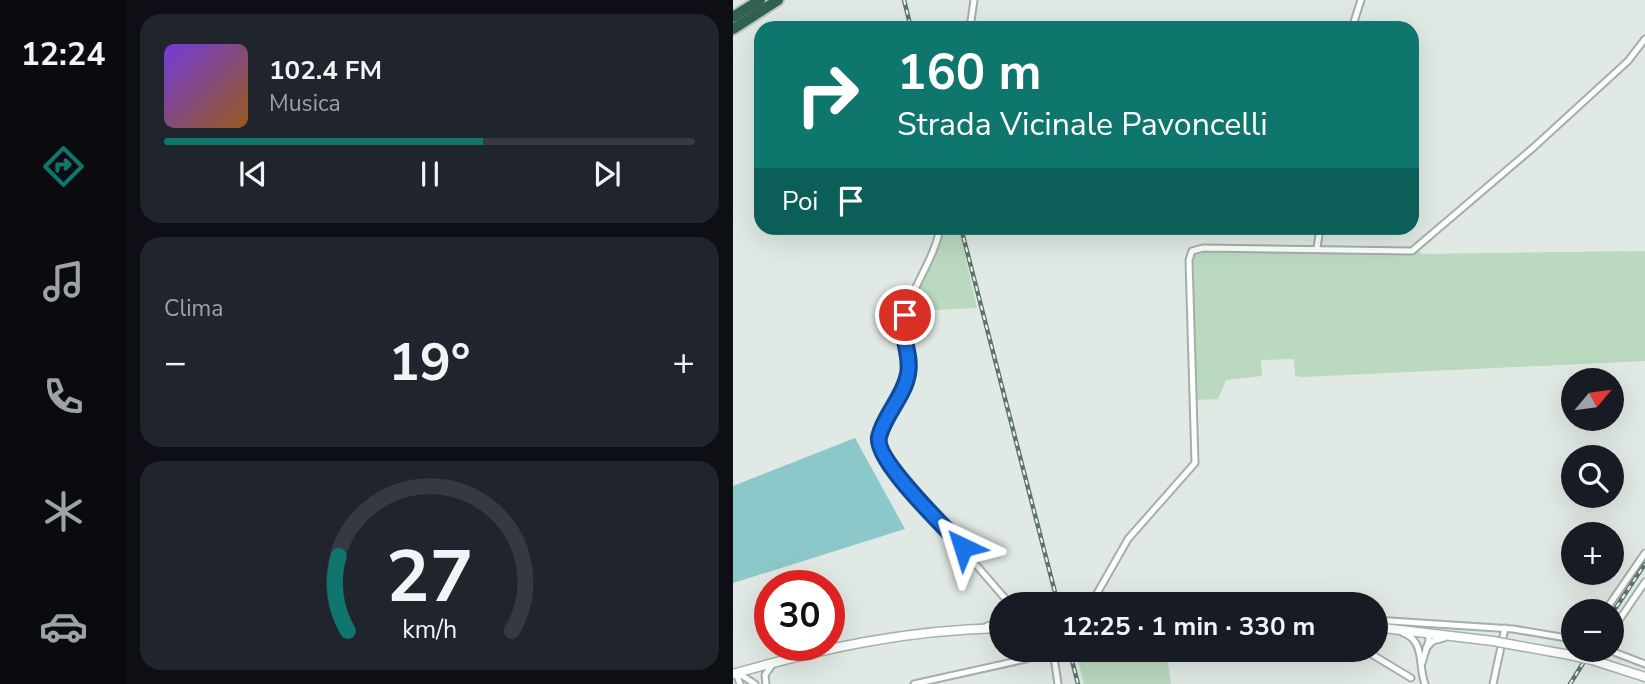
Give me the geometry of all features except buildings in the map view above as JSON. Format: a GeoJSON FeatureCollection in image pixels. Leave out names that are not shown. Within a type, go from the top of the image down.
{"type":"FeatureCollection","features":[{"type":"Feature","properties":{"kind":"highway"},"geometry":{"type":"LineString","coordinates":[[733,17],[760,0]]}},
{"type":"Feature","properties":{"kind":"highway"},"geometry":{"type":"LineString","coordinates":[[733,29],[778,0]]}},
{"type":"Feature","properties":{"kind":"main road"},"geometry":{"type":"LineString","coordinates":[[736,674],[841,644],[910,634],[989,628]]}},
{"type":"Feature","properties":{"kind":"main road"},"geometry":{"type":"LineString","coordinates":[[1388,628],[1428,631],[1570,655],[1645,677]]}},
{"type":"Feature","properties":{"kind":"street"},"geometry":{"type":"LineString","coordinates":[[971,21],[974,0]]}},
{"type":"Feature","properties":{"kind":"street"},"geometry":{"type":"LineString","coordinates":[[1354,21],[1361,0]]}},
{"type":"Feature","properties":{"kind":"street"},"geometry":{"type":"LineString","coordinates":[[1099,592],[1128,539],[1195,463],[1191,253],[1203,248],[1412,251],[1628,61],[1645,39]]}},
{"type":"Feature","properties":{"kind":"street"},"geometry":{"type":"LineString","coordinates":[[938,235],[927,269],[903,322],[909,373],[880,434],[879,448],[891,467],[998,592]]}},
{"type":"Feature","properties":{"kind":"street"},"geometry":{"type":"LineString","coordinates":[[1317,248],[1319,235]]}},
{"type":"Feature","properties":{"kind":"street"},"geometry":{"type":"LineString","coordinates":[[1613,599],[1645,553]]}},
{"type":"Feature","properties":{"kind":"street"},"geometry":{"type":"LineString","coordinates":[[1624,613],[1645,582]]}},
{"type":"Feature","properties":{"kind":"street"},"geometry":{"type":"LineString","coordinates":[[1388,621],[1505,628],[1561,637]]}},
{"type":"Feature","properties":{"kind":"street"},"geometry":{"type":"LineString","coordinates":[[981,628],[989,626]]}},
{"type":"Feature","properties":{"kind":"street"},"geometry":{"type":"LineString","coordinates":[[1493,684],[1505,628]]}},
{"type":"Feature","properties":{"kind":"street"},"geometry":{"type":"LineString","coordinates":[[1388,630],[1411,636],[1419,654],[1425,684]]}},
{"type":"Feature","properties":{"kind":"street"},"geometry":{"type":"LineString","coordinates":[[1419,654],[1422,638],[1428,631]]}},
{"type":"Feature","properties":{"kind":"street"},"geometry":{"type":"LineString","coordinates":[[1421,669],[1428,631]]}},
{"type":"Feature","properties":{"kind":"street"},"geometry":{"type":"LineString","coordinates":[[1427,648],[1441,638],[1480,639]]}},
{"type":"Feature","properties":{"kind":"street"},"geometry":{"type":"LineString","coordinates":[[1624,656],[1645,664]]}},
{"type":"Feature","properties":{"kind":"street"},"geometry":{"type":"LineString","coordinates":[[914,684],[1014,662]]}},
{"type":"Feature","properties":{"kind":"street"},"geometry":{"type":"LineString","coordinates":[[1056,662],[1059,684]]}},
{"type":"Feature","properties":{"kind":"street"},"geometry":{"type":"LineString","coordinates":[[1385,662],[1411,678]]}},
{"type":"Feature","properties":{"kind":"street"},"geometry":{"type":"LineString","coordinates":[[766,684],[765,675],[774,663]]}},
{"type":"Feature","properties":{"kind":"street"},"geometry":{"type":"LineString","coordinates":[[736,674],[740,684]]}},
{"type":"Feature","properties":{"kind":"street"},"geometry":{"type":"LineString","coordinates":[[736,674],[755,684]]}},
{"type":"Feature","properties":{"kind":"green space"},"geometry":{"type":"Polygon","coordinates":[[[938,235],[961,235],[977,308],[935,310],[915,296],[938,235]]]}},
{"type":"Feature","properties":{"kind":"green space"},"geometry":{"type":"Polygon","coordinates":[[[1417,249],[1421,254],[1645,251],[1645,361],[1302,377],[1295,376],[1294,359],[1261,360],[1262,376],[1226,380],[1218,399],[1195,400],[1191,258],[1199,250],[1417,249]]]}},
{"type":"Feature","properties":{"kind":"green space"},"geometry":{"type":"Polygon","coordinates":[[[1078,662],[1168,662],[1171,684],[1084,684],[1078,662]]]}},
{"type":"Feature","properties":{"kind":"water"},"geometry":{"type":"Polygon","coordinates":[[[855,438],[905,529],[774,570],[754,570],[754,576],[733,583],[733,486],[855,438]]]}},
{"type":"Feature","properties":{"kind":"railway"},"geometry":{"type":"LineString","coordinates":[[904,0],[909,21]]}},
{"type":"Feature","properties":{"kind":"railway"},"geometry":{"type":"LineString","coordinates":[[963,235],[1055,592]]}},
{"type":"Feature","properties":{"kind":"railway"},"geometry":{"type":"LineString","coordinates":[[1622,599],[1645,564]]}},
{"type":"Feature","properties":{"kind":"railway"},"geometry":{"type":"LineString","coordinates":[[1072,662],[1078,684]]}},
{"type":"Feature","properties":{"kind":"railway"},"geometry":{"type":"LineString","coordinates":[[1570,684],[1584,662]]}},
{"type":"Feature","properties":{"kind":"route"},"geometry":{"type":"LineString","coordinates":[[905,315],[902,332],[909,359],[909,373],[880,434],[879,448],[891,467],[963,547]]}}]}
